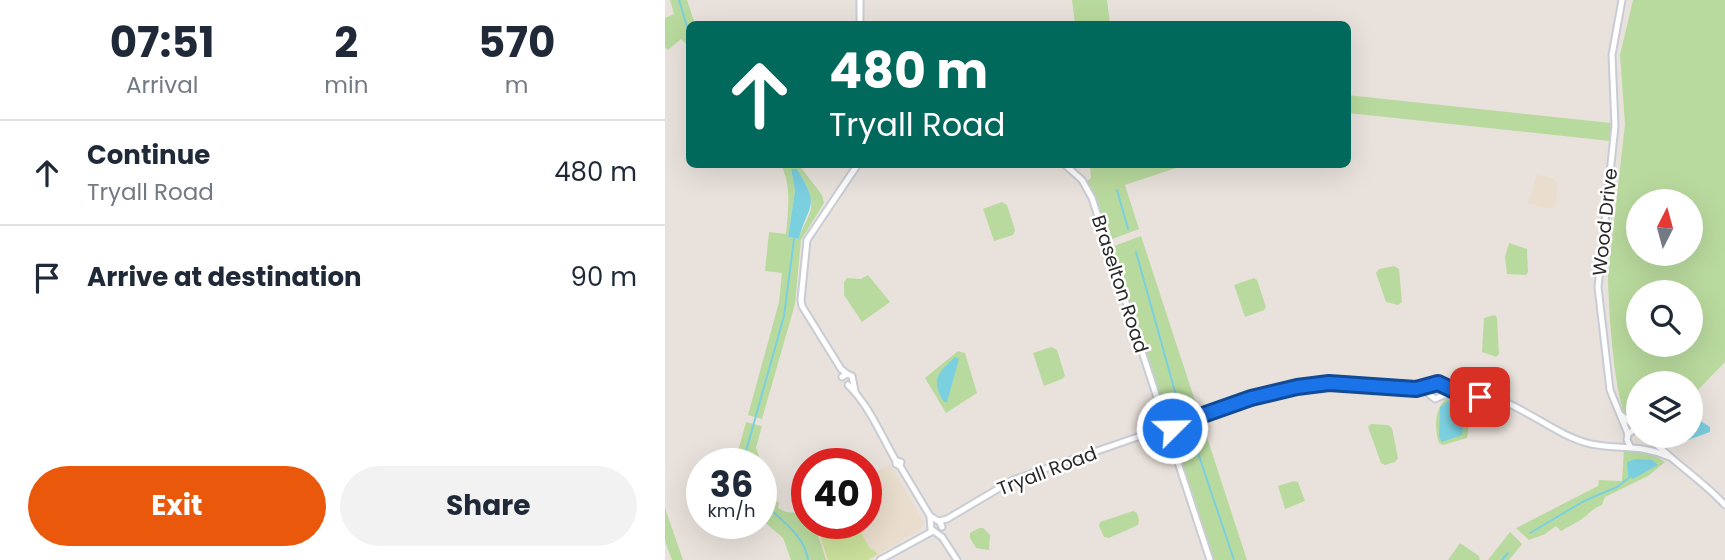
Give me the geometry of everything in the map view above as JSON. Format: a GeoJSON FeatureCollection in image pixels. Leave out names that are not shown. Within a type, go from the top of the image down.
{"type":"FeatureCollection","features":[{"type":"Feature","properties":{"kind":"street"},"geometry":{"type":"LineString","coordinates":[[860,0],[860,21]]}},
{"type":"Feature","properties":{"kind":"street","name":"Wood Drive"},"geometry":{"type":"LineString","coordinates":[[1623,0],[1612,64],[1614,131],[1598,292],[1610,390],[1626,433]]}},
{"type":"Feature","properties":{"kind":"street"},"geometry":{"type":"LineString","coordinates":[[851,383],[842,382],[843,373],[802,306],[801,298],[808,238],[855,168]]}},
{"type":"Feature","properties":{"kind":"street","name":"Braselton Road"},"geometry":{"type":"LineString","coordinates":[[1069,168],[1079,177],[1090,194],[1167,427]]}},
{"type":"Feature","properties":{"kind":"street"},"geometry":{"type":"LineString","coordinates":[[843,373],[852,376],[851,383],[855,391],[957,560]]}},
{"type":"Feature","properties":{"kind":"street","name":"Tryall Road"},"geometry":{"type":"LineString","coordinates":[[936,526],[1013,480],[1251,398],[1297,387],[1329,383],[1416,389],[1429,393]]}},
{"type":"Feature","properties":{"kind":"street"},"geometry":{"type":"LineString","coordinates":[[1459,393],[1436,399],[1429,393],[1431,385],[1438,383],[1459,393],[1505,402],[1591,444],[1626,446]]}},
{"type":"Feature","properties":{"kind":"street","name":"Tryall Road"},"geometry":{"type":"LineString","coordinates":[[1416,389],[1431,385]]}},
{"type":"Feature","properties":{"kind":"street"},"geometry":{"type":"LineString","coordinates":[[1444,387],[1444,395]]}},
{"type":"Feature","properties":{"kind":"street"},"geometry":{"type":"LineString","coordinates":[[1619,413],[1626,418]]}},
{"type":"Feature","properties":{"kind":"street"},"geometry":{"type":"LineString","coordinates":[[1167,427],[1210,560]]}},
{"type":"Feature","properties":{"kind":"street"},"geometry":{"type":"LineString","coordinates":[[1606,445],[1620,443],[1626,437]]}},
{"type":"Feature","properties":{"kind":"street"},"geometry":{"type":"LineString","coordinates":[[1635,448],[1644,448],[1669,457]]}},
{"type":"Feature","properties":{"kind":"street"},"geometry":{"type":"LineString","coordinates":[[1660,448],[1701,480],[1725,505]]}},
{"type":"Feature","properties":{"kind":"street"},"geometry":{"type":"LineString","coordinates":[[880,560],[936,526]]}},
{"type":"Feature","properties":{"kind":"shaded area"},"geometry":{"type":"Polygon","coordinates":[[[1537,174],[1554,179],[1558,184],[1555,206],[1552,209],[1528,204],[1537,174]]]}},
{"type":"Feature","properties":{"kind":"shaded area"},"geometry":{"type":"Polygon","coordinates":[[[890,464],[924,523],[919,530],[869,560],[826,560],[819,539],[882,539],[882,469],[890,464]]]}},
{"type":"Feature","properties":{"kind":"green space"},"geometry":{"type":"Polygon","coordinates":[[[670,0],[687,0],[694,21],[686,21],[686,44],[681,39],[668,50],[665,47],[665,18],[674,14],[670,0]]]}},
{"type":"Feature","properties":{"kind":"green space"},"geometry":{"type":"Polygon","coordinates":[[[1072,0],[1107,0],[1110,21],[1075,21],[1072,0]]]}},
{"type":"Feature","properties":{"kind":"green space"},"geometry":{"type":"Polygon","coordinates":[[[1633,0],[1725,0],[1725,362],[1703,385],[1703,371],[1626,371],[1626,415],[1615,368],[1608,276],[1625,124],[1620,55],[1633,0]]]}},
{"type":"Feature","properties":{"kind":"green space"},"geometry":{"type":"Polygon","coordinates":[[[1351,95],[1611,123],[1610,141],[1351,113],[1351,95]]]}},
{"type":"Feature","properties":{"kind":"green space"},"geometry":{"type":"Polygon","coordinates":[[[782,168],[801,168],[822,195],[824,203],[801,240],[795,304],[762,419],[748,415],[779,302],[782,273],[765,271],[769,232],[786,234],[787,182],[782,168]],[[791,169],[795,191],[788,237],[799,239],[810,212],[811,201],[806,184],[797,169],[791,169]]]}},
{"type":"Feature","properties":{"kind":"green space"},"geometry":{"type":"Polygon","coordinates":[[[1090,168],[1176,168],[1125,185],[1139,229],[1112,239],[1108,236],[1087,181],[1091,178],[1090,168]]]}},
{"type":"Feature","properties":{"kind":"green space"},"geometry":{"type":"Polygon","coordinates":[[[1002,202],[1007,205],[1015,230],[1013,235],[994,241],[983,209],[1002,202]]]}},
{"type":"Feature","properties":{"kind":"green space"},"geometry":{"type":"Polygon","coordinates":[[[1141,236],[1199,413],[1178,420],[1171,420],[1166,415],[1113,251],[1114,246],[1141,236]]]}},
{"type":"Feature","properties":{"kind":"green space"},"geometry":{"type":"Polygon","coordinates":[[[1509,243],[1527,249],[1526,275],[1507,274],[1505,257],[1509,243]]]}},
{"type":"Feature","properties":{"kind":"green space"},"geometry":{"type":"Polygon","coordinates":[[[1394,266],[1399,269],[1402,302],[1398,305],[1386,302],[1376,273],[1379,269],[1394,266]]]}},
{"type":"Feature","properties":{"kind":"green space"},"geometry":{"type":"Polygon","coordinates":[[[868,275],[890,302],[862,322],[844,295],[844,282],[847,278],[861,279],[868,275]]]}},
{"type":"Feature","properties":{"kind":"green space"},"geometry":{"type":"Polygon","coordinates":[[[1254,278],[1266,307],[1245,317],[1234,285],[1254,278]]]}},
{"type":"Feature","properties":{"kind":"green space"},"geometry":{"type":"Polygon","coordinates":[[[1495,315],[1499,354],[1496,357],[1482,352],[1484,318],[1495,315]]]}},
{"type":"Feature","properties":{"kind":"green space"},"geometry":{"type":"Polygon","coordinates":[[[1051,347],[1057,350],[1065,376],[1044,386],[1033,353],[1051,347]]]}},
{"type":"Feature","properties":{"kind":"green space"},"geometry":{"type":"Polygon","coordinates":[[[958,351],[965,353],[977,393],[946,413],[925,378],[958,351]]]}},
{"type":"Feature","properties":{"kind":"green space"},"geometry":{"type":"Polygon","coordinates":[[[1452,396],[1469,398],[1470,401],[1463,400],[1461,409],[1471,411],[1467,438],[1443,445],[1437,437],[1437,416],[1442,404],[1452,396]]]}},
{"type":"Feature","properties":{"kind":"green space"},"geometry":{"type":"Polygon","coordinates":[[[1201,419],[1247,560],[1213,560],[1174,435],[1179,427],[1201,419]]]}},
{"type":"Feature","properties":{"kind":"green space"},"geometry":{"type":"Polygon","coordinates":[[[746,422],[762,426],[756,448],[739,448],[746,422]]]}},
{"type":"Feature","properties":{"kind":"green space"},"geometry":{"type":"Polygon","coordinates":[[[1371,424],[1388,425],[1392,428],[1398,458],[1395,462],[1385,465],[1381,463],[1368,427],[1371,424]]]}},
{"type":"Feature","properties":{"kind":"green space"},"geometry":{"type":"Polygon","coordinates":[[[1624,449],[1650,453],[1665,462],[1648,476],[1605,497],[1602,505],[1561,531],[1556,526],[1529,540],[1516,528],[1598,486],[1599,480],[1622,481],[1624,449]]]}},
{"type":"Feature","properties":{"kind":"green space"},"geometry":{"type":"Polygon","coordinates":[[[1298,482],[1305,501],[1285,509],[1278,486],[1298,482]]]}},
{"type":"Feature","properties":{"kind":"green space"},"geometry":{"type":"Polygon","coordinates":[[[777,502],[778,508],[791,512],[791,539],[819,539],[826,560],[791,560],[783,538],[777,533],[777,502]]]}},
{"type":"Feature","properties":{"kind":"green space"},"geometry":{"type":"Polygon","coordinates":[[[665,508],[683,560],[672,560],[665,541],[665,508]]]}},
{"type":"Feature","properties":{"kind":"green space"},"geometry":{"type":"Polygon","coordinates":[[[1133,511],[1137,513],[1138,525],[1109,538],[1104,537],[1100,522],[1133,511]]]}},
{"type":"Feature","properties":{"kind":"green space"},"geometry":{"type":"Polygon","coordinates":[[[983,528],[990,535],[989,550],[976,548],[970,538],[970,533],[983,528]]]}},
{"type":"Feature","properties":{"kind":"green space"},"geometry":{"type":"Polygon","coordinates":[[[1510,532],[1522,544],[1509,560],[1488,560],[1510,532]]]}},
{"type":"Feature","properties":{"kind":"green space"},"geometry":{"type":"Polygon","coordinates":[[[821,539],[864,539],[877,554],[868,560],[828,560],[821,539]]]}},
{"type":"Feature","properties":{"kind":"green space"},"geometry":{"type":"Polygon","coordinates":[[[1460,543],[1479,556],[1480,560],[1448,560],[1460,543]]]}},
{"type":"Feature","properties":{"kind":"water"},"geometry":{"type":"Polygon","coordinates":[[[791,169],[797,169],[811,199],[799,239],[788,237],[795,191],[791,169]]]}},
{"type":"Feature","properties":{"kind":"water"},"geometry":{"type":"Polygon","coordinates":[[[955,357],[959,359],[947,402],[944,402],[937,388],[938,377],[955,357]]]}},
{"type":"Feature","properties":{"kind":"water"},"geometry":{"type":"Polygon","coordinates":[[[1455,398],[1460,411],[1465,415],[1462,435],[1442,442],[1439,437],[1440,407],[1455,398]]]}},
{"type":"Feature","properties":{"kind":"water"},"geometry":{"type":"Polygon","coordinates":[[[1703,423],[1710,427],[1710,432],[1703,435],[1703,423]]]}},
{"type":"Feature","properties":{"kind":"water"},"geometry":{"type":"Polygon","coordinates":[[[1635,459],[1652,460],[1658,465],[1633,479],[1628,476],[1627,462],[1635,459]]]}},
{"type":"Feature","properties":{"kind":"waterway"},"geometry":{"type":"LineString","coordinates":[[679,0],[686,23]]}},
{"type":"Feature","properties":{"kind":"waterway"},"geometry":{"type":"LineString","coordinates":[[1117,190],[1128,229]]}},
{"type":"Feature","properties":{"kind":"waterway"},"geometry":{"type":"LineString","coordinates":[[747,448],[784,316],[794,239]]}},
{"type":"Feature","properties":{"kind":"waterway"},"geometry":{"type":"LineString","coordinates":[[1136,252],[1181,413]]}},
{"type":"Feature","properties":{"kind":"waterway"},"geometry":{"type":"LineString","coordinates":[[1186,428],[1197,450],[1234,560]]}},
{"type":"Feature","properties":{"kind":"waterway"},"geometry":{"type":"LineString","coordinates":[[1530,533],[1584,501],[1617,487],[1631,476]]}},
{"type":"Feature","properties":{"kind":"waterway"},"geometry":{"type":"LineString","coordinates":[[777,516],[796,534],[808,560]]}},
{"type":"Feature","properties":{"kind":"waterway"},"geometry":{"type":"LineString","coordinates":[[1502,560],[1508,553]]}},
{"type":"Feature","properties":{"kind":"route"},"geometry":{"type":"LineString","coordinates":[[1172,428],[1170,423],[1183,422],[1251,398],[1291,388],[1329,383],[1416,389],[1438,383],[1459,393],[1480,397]]}}]}
